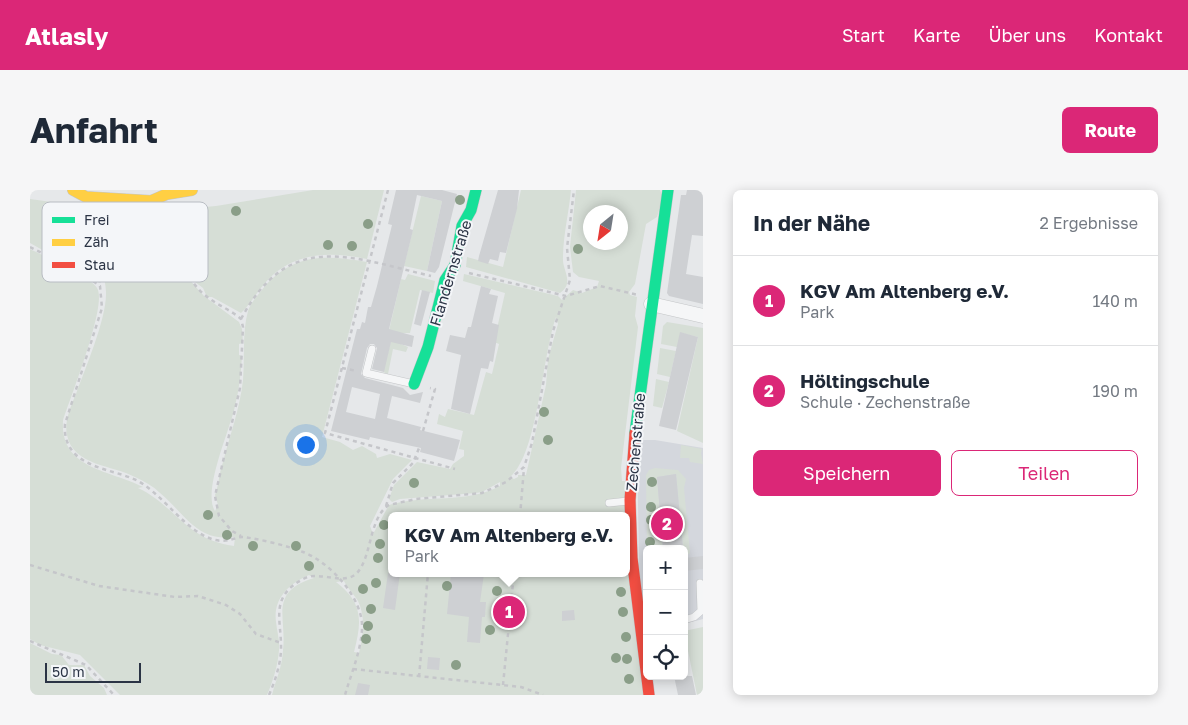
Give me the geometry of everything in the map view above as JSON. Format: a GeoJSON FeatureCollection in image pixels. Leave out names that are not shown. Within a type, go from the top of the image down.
{"type":"FeatureCollection","features":[{"type":"Feature","properties":{"kind":"street"},"geometry":{"type":"LineString","coordinates":[[70,194],[86,197],[151,201],[167,192],[192,190]]}},
{"type":"Feature","properties":{"kind":"street","name":"Flandernstraße"},"geometry":{"type":"LineString","coordinates":[[414,384],[428,347],[445,280],[455,266],[462,226],[471,210],[476,190]]}},
{"type":"Feature","properties":{"kind":"street","name":"Zechenstraße"},"geometry":{"type":"LineString","coordinates":[[643,622],[632,558],[630,500],[638,405],[668,190]]}},
{"type":"Feature","properties":{"kind":"street"},"geometry":{"type":"LineString","coordinates":[[651,304],[703,316]]}},
{"type":"Feature","properties":{"kind":"street","name":"Zechenstraße"},"geometry":{"type":"LineString","coordinates":[[645,635],[649,695]]}},
{"type":"Feature","properties":{"kind":"lane"},"geometry":{"type":"LineString","coordinates":[[372,349],[366,373],[414,384]]}},
{"type":"Feature","properties":{"kind":"lane"},"geometry":{"type":"LineString","coordinates":[[609,502],[630,500]]}},
{"type":"Feature","properties":{"kind":"lane"},"geometry":{"type":"LineString","coordinates":[[688,619],[694,618],[701,611],[700,583]]}},
{"type":"Feature","properties":{"kind":"path"},"geometry":{"type":"LineString","coordinates":[[520,512],[524,467],[534,430],[553,331],[566,296],[571,273],[567,248],[574,190]]}},
{"type":"Feature","properties":{"kind":"path"},"geometry":{"type":"LineString","coordinates":[[30,247],[42,253]]}},
{"type":"Feature","properties":{"kind":"path"},"geometry":{"type":"LineString","coordinates":[[345,695],[362,629],[361,614],[352,595],[317,560],[303,552],[241,536],[232,531],[219,516],[214,496],[240,388],[243,355],[242,319],[250,303],[274,275],[289,265],[313,256],[355,258],[445,280]]}},
{"type":"Feature","properties":{"kind":"path"},"geometry":{"type":"LineString","coordinates":[[455,266],[467,272],[566,296],[605,286],[639,295],[651,304]]}},
{"type":"Feature","properties":{"kind":"path"},"geometry":{"type":"LineString","coordinates":[[94,282],[100,286]]}},
{"type":"Feature","properties":{"kind":"path"},"geometry":{"type":"LineString","coordinates":[[100,282],[102,308],[66,417],[65,430],[68,446],[77,456],[89,463],[130,478],[147,487],[163,499],[191,527],[203,535],[224,541],[234,540],[241,536]]}},
{"type":"Feature","properties":{"kind":"path"},"geometry":{"type":"LineString","coordinates":[[193,282],[205,295],[242,319]]}},
{"type":"Feature","properties":{"kind":"path"},"geometry":{"type":"LineString","coordinates":[[343,368],[366,373]]}},
{"type":"Feature","properties":{"kind":"path"},"geometry":{"type":"LineString","coordinates":[[414,384],[435,389],[423,431]]}},
{"type":"Feature","properties":{"kind":"path"},"geometry":{"type":"LineString","coordinates":[[269,695],[278,668],[281,643],[278,610],[286,593],[297,583],[312,575],[337,578],[350,577],[360,569],[374,528],[386,506],[393,483],[413,463],[419,448]]}},
{"type":"Feature","properties":{"kind":"path"},"geometry":{"type":"LineString","coordinates":[[386,506],[402,501],[482,493],[506,482],[524,467]]}},
{"type":"Feature","properties":{"kind":"path"},"geometry":{"type":"LineString","coordinates":[[30,565],[99,586],[175,597],[198,596],[226,605],[240,614],[256,634],[281,643]]}},
{"type":"Feature","properties":{"kind":"path"},"geometry":{"type":"LineString","coordinates":[[419,677],[428,577]]}},
{"type":"Feature","properties":{"kind":"path"},"geometry":{"type":"LineString","coordinates":[[503,685],[514,577]]}},
{"type":"Feature","properties":{"kind":"path"},"geometry":{"type":"LineString","coordinates":[[30,641],[86,665],[114,695]]}},
{"type":"Feature","properties":{"kind":"path"},"geometry":{"type":"LineString","coordinates":[[353,669],[503,685],[524,688],[543,695]]}},
{"type":"Feature","properties":{"kind":"shaded area"},"geometry":{"type":"Polygon","coordinates":[[[313,190],[384,190],[367,259],[353,256],[325,255],[312,256],[287,265],[265,283],[241,313],[212,297],[207,297],[203,288],[195,282],[208,282],[208,207],[313,190]]]}},
{"type":"Feature","properties":{"kind":"shaded area"},"geometry":{"type":"Polygon","coordinates":[[[521,190],[571,190],[563,250],[567,285],[560,293],[466,267],[467,257],[503,267],[521,190]]]}},
{"type":"Feature","properties":{"kind":"shaded area"},"geometry":{"type":"Polygon","coordinates":[[[576,190],[660,190],[663,197],[657,217],[646,224],[635,284],[629,292],[630,295],[637,297],[635,316],[638,327],[621,468],[622,481],[630,481],[632,558],[643,647],[643,680],[647,680],[649,695],[272,695],[282,656],[284,638],[282,616],[285,598],[290,591],[300,584],[314,578],[309,575],[289,587],[277,606],[278,656],[275,673],[267,695],[120,695],[80,655],[40,645],[30,639],[30,249],[42,255],[42,282],[92,282],[97,288],[99,297],[93,331],[63,421],[64,437],[69,449],[89,466],[143,487],[138,488],[151,495],[182,522],[204,537],[218,543],[234,546],[235,537],[212,536],[205,533],[187,520],[166,498],[142,480],[85,459],[71,445],[66,430],[67,419],[90,358],[103,315],[105,282],[191,282],[204,296],[239,322],[242,329],[243,343],[239,344],[239,355],[242,356],[240,381],[232,417],[214,475],[212,502],[215,511],[218,505],[215,495],[242,390],[245,328],[251,304],[276,275],[300,262],[312,259],[338,258],[367,262],[322,437],[340,442],[353,450],[362,446],[376,454],[377,458],[390,454],[412,460],[393,479],[370,526],[373,534],[389,505],[417,500],[474,495],[500,486],[500,482],[482,492],[476,493],[400,499],[392,502],[389,499],[394,485],[417,462],[450,469],[453,464],[464,456],[464,450],[459,449],[463,431],[437,424],[439,414],[445,417],[448,409],[474,415],[486,372],[492,374],[499,344],[494,342],[505,293],[463,281],[464,274],[558,296],[562,300],[573,290],[582,293],[597,287],[599,281],[579,277],[573,272],[570,247],[576,190]],[[556,317],[533,427],[527,448],[519,465],[510,477],[514,479],[518,475],[526,475],[546,385],[548,359],[558,324],[556,317]],[[344,581],[336,582],[352,598],[356,606],[359,623],[354,652],[359,653],[363,627],[361,607],[344,581]]]}},
{"type":"Feature","properties":{"kind":"shaded area"},"geometry":{"type":"Polygon","coordinates":[[[421,196],[442,201],[427,271],[404,266],[421,196]]]}},
{"type":"Feature","properties":{"kind":"shaded area"},"geometry":{"type":"Polygon","coordinates":[[[30,199],[52,202],[42,202],[42,250],[30,243],[30,199]]]}},
{"type":"Feature","properties":{"kind":"shaded area"},"geometry":{"type":"Polygon","coordinates":[[[408,274],[435,281],[433,293],[420,290],[410,333],[403,333],[401,344],[408,347],[406,352],[393,349],[388,374],[383,372],[391,341],[387,339],[401,279],[405,280],[408,274]]]}},
{"type":"Feature","properties":{"kind":"shaded area"},"geometry":{"type":"Polygon","coordinates":[[[667,322],[703,328],[703,443],[677,431],[698,337],[681,333],[677,347],[661,344],[663,326],[667,322]]]}},
{"type":"Feature","properties":{"kind":"shaded area"},"geometry":{"type":"Polygon","coordinates":[[[660,348],[676,351],[670,377],[657,374],[660,348]]]}},
{"type":"Feature","properties":{"kind":"shaded area"},"geometry":{"type":"Polygon","coordinates":[[[656,379],[669,382],[662,408],[653,406],[656,379]]]}},
{"type":"Feature","properties":{"kind":"shaded area"},"geometry":{"type":"Polygon","coordinates":[[[637,440],[655,440],[703,448],[703,619],[688,623],[688,545],[643,545],[643,632],[640,632],[637,440]]]}},
{"type":"Feature","properties":{"kind":"shaded area"},"geometry":{"type":"Polygon","coordinates":[[[681,445],[702,449],[703,464],[690,462],[689,458],[680,458],[681,445]]]}},
{"type":"Feature","properties":{"kind":"shaded area"},"geometry":{"type":"Polygon","coordinates":[[[655,468],[678,470],[686,479],[684,488],[690,553],[688,554],[688,545],[683,545],[676,474],[657,477],[663,545],[647,545],[646,475],[649,470],[655,468]]]}},
{"type":"Feature","properties":{"kind":"shaded area"},"geometry":{"type":"Polygon","coordinates":[[[703,627],[703,695],[697,695],[688,651],[688,630],[703,627]]]}},
{"type":"Feature","properties":{"kind":"shaded area"},"geometry":{"type":"Polygon","coordinates":[[[30,643],[52,654],[61,655],[69,665],[84,665],[90,676],[104,688],[107,695],[30,695],[30,643]]]}},
{"type":"Feature","properties":{"kind":"building"},"geometry":{"type":"Polygon","coordinates":[[[396,190],[442,190],[457,194],[439,267],[435,273],[427,271],[442,201],[417,195],[410,229],[413,230],[389,329],[414,336],[412,347],[391,342],[384,372],[372,369],[377,348],[374,344],[370,344],[367,348],[361,374],[365,378],[403,388],[410,395],[423,392],[420,403],[392,396],[387,418],[421,427],[420,430],[460,440],[454,461],[420,452],[421,448],[370,437],[369,440],[331,431],[357,329],[360,329],[362,322],[365,323],[368,307],[371,307],[377,286],[392,225],[388,224],[396,190]],[[352,387],[346,412],[375,419],[380,394],[352,387]]]}},
{"type":"Feature","properties":{"kind":"building"},"geometry":{"type":"Polygon","coordinates":[[[498,190],[519,190],[517,209],[506,253],[500,252],[498,261],[490,259],[488,264],[478,261],[498,190]]]}},
{"type":"Feature","properties":{"kind":"building"},"geometry":{"type":"Polygon","coordinates":[[[687,190],[703,190],[703,236],[692,235],[686,274],[703,277],[703,304],[669,296],[667,293],[681,195],[686,195],[687,190]]]}},
{"type":"Feature","properties":{"kind":"building"},"geometry":{"type":"Polygon","coordinates":[[[481,286],[491,289],[489,294],[498,296],[492,323],[499,325],[493,362],[490,361],[488,369],[481,368],[470,414],[451,409],[461,355],[446,351],[450,335],[465,338],[468,327],[471,327],[481,286]]]}},
{"type":"Feature","properties":{"kind":"building"},"geometry":{"type":"Polygon","coordinates":[[[422,290],[430,292],[421,326],[414,324],[422,290]]]}},
{"type":"Feature","properties":{"kind":"building"},"geometry":{"type":"Polygon","coordinates":[[[680,332],[698,337],[676,430],[659,426],[680,332]]]}},
{"type":"Feature","properties":{"kind":"building"},"geometry":{"type":"Polygon","coordinates":[[[676,474],[683,545],[663,545],[657,477],[676,474]]]}},
{"type":"Feature","properties":{"kind":"building"},"geometry":{"type":"Polygon","coordinates":[[[703,556],[703,569],[688,571],[688,558],[703,556]]]}},
{"type":"Feature","properties":{"kind":"building"},"geometry":{"type":"Polygon","coordinates":[[[388,573],[388,577],[399,577],[395,610],[383,608],[388,573]]]}},
{"type":"Feature","properties":{"kind":"building"},"geometry":{"type":"Polygon","coordinates":[[[451,577],[484,577],[480,602],[486,602],[485,617],[482,617],[480,643],[467,642],[469,617],[447,614],[451,577]]]}},
{"type":"Feature","properties":{"kind":"building"},"geometry":{"type":"Polygon","coordinates":[[[574,610],[575,620],[562,621],[562,611],[574,610]]]}},
{"type":"Feature","properties":{"kind":"building"},"geometry":{"type":"Polygon","coordinates":[[[428,657],[440,658],[439,670],[427,669],[428,657]]]}},
{"type":"Feature","properties":{"kind":"building"},"geometry":{"type":"Polygon","coordinates":[[[688,676],[692,676],[696,695],[678,695],[675,680],[688,680],[688,676]]]}},
{"type":"Feature","properties":{"kind":"building"},"geometry":{"type":"Polygon","coordinates":[[[358,683],[370,685],[368,695],[355,695],[358,683]]]}},
{"type":"Feature","properties":{"kind":"traffic: fast"},"geometry":{"type":"LineString","coordinates":[[414,384],[428,347],[445,280],[455,265],[462,226],[471,210],[476,190]]}},
{"type":"Feature","properties":{"kind":"traffic: fast"},"geometry":{"type":"LineString","coordinates":[[635,433],[668,190]]}},
{"type":"Feature","properties":{"kind":"traffic: slow"},"geometry":{"type":"LineString","coordinates":[[73,190],[86,197],[151,201],[167,194],[192,190]]}},
{"type":"Feature","properties":{"kind":"traffic: jam"},"geometry":{"type":"LineString","coordinates":[[635,433],[630,500],[632,558],[649,695]]}},
{"type":"Feature","properties":{"kind":"place","name":"Höltingschule"},"geometry":{"type":"Point","coordinates":[667,524]}},
{"type":"Feature","properties":{"kind":"place","name":"KGV Am Altenberg e.V."},"geometry":{"type":"Point","coordinates":[509,612]}}]}
